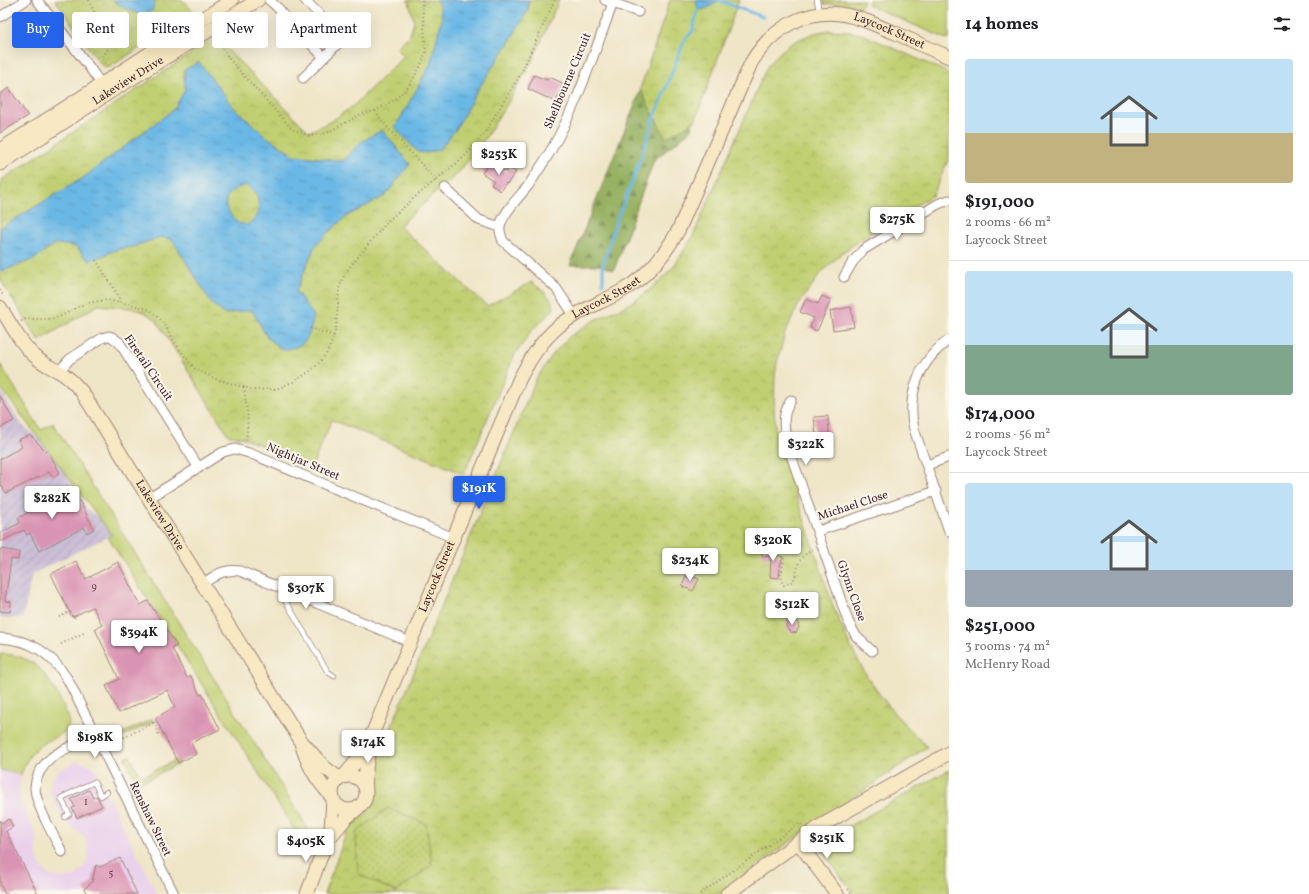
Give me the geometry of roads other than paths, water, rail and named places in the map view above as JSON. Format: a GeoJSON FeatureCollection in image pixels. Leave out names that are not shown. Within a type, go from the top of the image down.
{"type":"FeatureCollection","features":[{"type":"Feature","properties":{"kind":"street"},"geometry":{"type":"LineString","coordinates":[[0,17],[26,0]]}},
{"type":"Feature","properties":{"kind":"street"},"geometry":{"type":"LineString","coordinates":[[37,0],[105,89]]}},
{"type":"Feature","properties":{"kind":"street","name":"Lakeview Drive"},"geometry":{"type":"LineString","coordinates":[[0,164],[105,89],[114,77],[232,0]]}},
{"type":"Feature","properties":{"kind":"street","name":"Lakeview Drive"},"geometry":{"type":"LineString","coordinates":[[0,150],[258,0]]}},
{"type":"Feature","properties":{"kind":"street"},"geometry":{"type":"LineString","coordinates":[[269,0],[324,57]]}},
{"type":"Feature","properties":{"kind":"street"},"geometry":{"type":"LineString","coordinates":[[305,0],[317,12]]}},
{"type":"Feature","properties":{"kind":"street","name":"Shellbourne Circuit"},"geometry":{"type":"LineString","coordinates":[[500,227],[502,219],[548,156],[561,131],[578,92],[609,2],[638,12]]}},
{"type":"Feature","properties":{"kind":"street","name":"Laycock Street"},"geometry":{"type":"LineString","coordinates":[[342,777],[354,763],[371,737],[519,380],[531,356],[558,326],[574,314],[620,293],[648,272],[660,259],[679,229],[751,63],[758,52],[774,34],[787,25],[808,17],[831,14],[858,18],[949,57]]}},
{"type":"Feature","properties":{"kind":"street"},"geometry":{"type":"LineString","coordinates":[[302,78],[333,48]]}},
{"type":"Feature","properties":{"kind":"street"},"geometry":{"type":"LineString","coordinates":[[445,188],[479,220],[500,227],[500,233],[503,241],[556,288],[574,314]]}},
{"type":"Feature","properties":{"kind":"street"},"geometry":{"type":"LineString","coordinates":[[844,277],[856,257],[863,250],[938,204],[949,200]]}},
{"type":"Feature","properties":{"kind":"street","name":"Lakeview Drive"},"geometry":{"type":"LineString","coordinates":[[0,307],[24,345],[36,358],[59,371],[82,392],[300,741],[324,767],[342,777]]}},
{"type":"Feature","properties":{"kind":"street","name":"Firetail Circuit"},"geometry":{"type":"LineString","coordinates":[[59,371],[70,359],[102,338],[109,336],[116,339],[199,468]]}},
{"type":"Feature","properties":{"kind":"street"},"geometry":{"type":"LineString","coordinates":[[949,340],[925,363],[916,383],[912,397],[912,421],[949,531]]}},
{"type":"Feature","properties":{"kind":"street","name":"Michael Close"},"geometry":{"type":"LineString","coordinates":[[791,400],[785,414],[784,425],[787,440],[818,531],[936,491]]}},
{"type":"Feature","properties":{"kind":"street","name":"Nightjar Street"},"geometry":{"type":"LineString","coordinates":[[148,499],[223,452],[235,449],[242,450],[454,538]]}},
{"type":"Feature","properties":{"kind":"street"},"geometry":{"type":"LineString","coordinates":[[927,465],[949,457]]}},
{"type":"Feature","properties":{"kind":"street","name":"Glynn Close"},"geometry":{"type":"LineString","coordinates":[[818,531],[850,626],[856,636],[872,652]]}},
{"type":"Feature","properties":{"kind":"street"},"geometry":{"type":"LineString","coordinates":[[202,584],[219,573],[232,570],[240,571],[410,642]]}},
{"type":"Feature","properties":{"kind":"street","name":"Renshaw Street"},"geometry":{"type":"LineString","coordinates":[[0,638],[13,639],[30,644],[54,660],[60,668],[68,680],[174,894]]}},
{"type":"Feature","properties":{"kind":"street"},"geometry":{"type":"LineString","coordinates":[[62,852],[45,819],[37,799],[35,788],[37,777],[52,757],[95,735]]}},
{"type":"Feature","properties":{"kind":"street","name":"Laycock Street"},"geometry":{"type":"LineString","coordinates":[[366,791],[366,772],[371,737]]}},
{"type":"Feature","properties":{"kind":"street","name":"Lakeview Drive"},"geometry":{"type":"LineString","coordinates":[[300,741],[306,760],[332,799]]}},
{"type":"Feature","properties":{"kind":"street"},"geometry":{"type":"LineString","coordinates":[[727,894],[803,838],[836,817],[949,753]]}},
{"type":"Feature","properties":{"kind":"street"},"geometry":{"type":"LineString","coordinates":[[307,894],[332,829],[331,791],[333,785],[342,777],[353,776],[358,778],[362,782],[366,791],[364,800],[359,807],[337,827],[328,840]]}},
{"type":"Feature","properties":{"kind":"street"},"geometry":{"type":"LineString","coordinates":[[332,799],[336,805],[343,809],[351,810],[359,807]]}},
{"type":"Feature","properties":{"kind":"street"},"geometry":{"type":"LineString","coordinates":[[803,838],[837,894]]}},
{"type":"Feature","properties":{"kind":"lane"},"geometry":{"type":"LineString","coordinates":[[816,0],[820,15]]}},
{"type":"Feature","properties":{"kind":"lane"},"geometry":{"type":"LineString","coordinates":[[292,592],[286,602],[328,672],[334,676]]}},
{"type":"Feature","properties":{"kind":"lane"},"geometry":{"type":"LineString","coordinates":[[65,817],[68,814],[61,798],[94,782],[101,796],[107,792]]}},
{"type":"Feature","properties":{"kind":"water"},"geometry":{"type":"Polygon","coordinates":[[[113,0],[156,0],[152,11],[150,12],[137,13],[116,3],[113,0]]]}},
{"type":"Feature","properties":{"kind":"water"},"geometry":{"type":"Polygon","coordinates":[[[436,0],[529,0],[528,10],[508,44],[475,94],[456,129],[440,149],[428,153],[418,152],[394,127],[430,65],[442,18],[439,5],[436,0]]]}},
{"type":"Feature","properties":{"kind":"water"},"geometry":{"type":"Polygon","coordinates":[[[696,0],[718,0],[709,7],[698,10],[696,0]]]}},
{"type":"Feature","properties":{"kind":"water"},"geometry":{"type":"Polygon","coordinates":[[[199,62],[234,108],[267,137],[294,155],[343,161],[361,142],[382,130],[410,164],[385,196],[349,215],[334,227],[315,246],[296,291],[314,316],[308,336],[302,344],[282,350],[267,337],[252,310],[224,314],[212,304],[172,239],[161,237],[135,246],[116,250],[89,261],[75,246],[54,244],[35,259],[0,272],[0,228],[83,178],[174,109],[185,90],[184,70],[199,62]],[[246,185],[235,189],[228,196],[226,200],[227,210],[238,223],[247,225],[255,218],[259,211],[256,193],[246,185]]]}},
{"type":"Feature","properties":{"kind":"waterway"},"geometry":{"type":"LineString","coordinates":[[718,0],[763,17]]}},
{"type":"Feature","properties":{"kind":"waterway"},"geometry":{"type":"LineString","coordinates":[[603,283],[603,265],[617,218],[631,185],[654,119],[685,39],[692,32],[698,10]]}}]}
